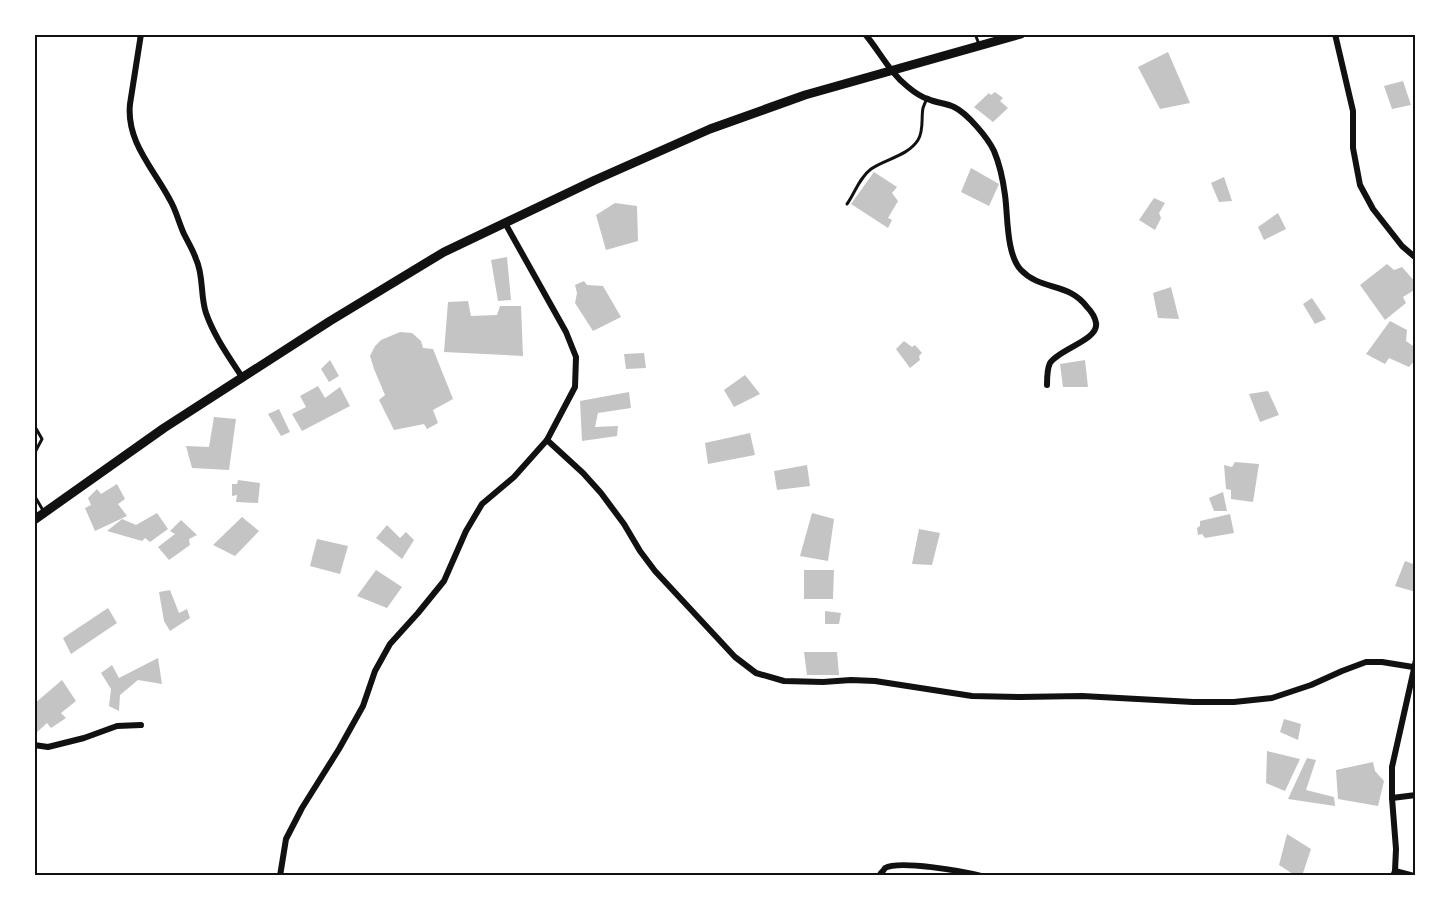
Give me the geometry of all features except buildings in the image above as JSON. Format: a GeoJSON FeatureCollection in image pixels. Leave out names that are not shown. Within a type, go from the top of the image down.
{"type":"FeatureCollection","features":[{"type":"Feature","properties":{"kind":"main road"},"geometry":{"type":"LineString","coordinates":[[34,520],[164,428],[330,321],[444,252],[595,180],[710,129],[805,94],[1021,34]]}},
{"type":"Feature","properties":{"kind":"street"},"geometry":{"type":"LineString","coordinates":[[141,34],[129,114],[132,130],[149,166],[171,200],[197,260],[202,278],[202,295],[206,314],[215,334],[242,378]]}},
{"type":"Feature","properties":{"kind":"street"},"geometry":{"type":"LineString","coordinates":[[865,34],[891,70],[909,88],[927,99],[955,107],[981,132],[993,148],[1005,193],[1011,252],[1020,270],[1039,283],[1073,293],[1082,299],[1092,312],[1096,324],[1095,330],[1087,338],[1057,355],[1049,365],[1047,385]]}},
{"type":"Feature","properties":{"kind":"street"},"geometry":{"type":"LineString","coordinates":[[1335,34],[1353,111],[1353,148],[1360,185],[1373,209],[1402,246],[1416,258]]}},
{"type":"Feature","properties":{"kind":"street"},"geometry":{"type":"LineString","coordinates":[[280,876],[286,839],[363,706],[375,671],[390,644],[444,580],[466,531],[482,504],[514,477],[547,440],[575,387],[576,357],[566,332],[505,223]]}},
{"type":"Feature","properties":{"kind":"street"},"geometry":{"type":"LineString","coordinates":[[547,440],[601,493],[655,571],[735,657],[756,673],[784,681],[875,681],[972,696],[1082,696],[1234,702],[1272,698],[1311,685],[1366,662],[1414,664],[1392,767],[1395,829],[1394,873],[1414,876]]}},
{"type":"Feature","properties":{"kind":"street"},"geometry":{"type":"LineString","coordinates":[[34,746],[48,747],[84,738],[117,726],[141,725]]}},
{"type":"Feature","properties":{"kind":"street"},"geometry":{"type":"LineString","coordinates":[[1392,798],[1416,795]]}},
{"type":"Feature","properties":{"kind":"street"},"geometry":{"type":"LineString","coordinates":[[879,876],[885,868],[902,864],[948,869],[981,876]]}},
{"type":"Feature","properties":{"kind":"lane"},"geometry":{"type":"LineString","coordinates":[[975,34],[980,46]]}},
{"type":"Feature","properties":{"kind":"lane"},"geometry":{"type":"LineString","coordinates":[[847,204],[858,184],[870,170],[908,150],[919,139],[923,108],[927,99]]}},
{"type":"Feature","properties":{"kind":"lane"},"geometry":{"type":"LineString","coordinates":[[34,425],[42,439],[34,454]]}},
{"type":"Feature","properties":{"kind":"lane"},"geometry":{"type":"LineString","coordinates":[[34,495],[45,513]]}}]}
